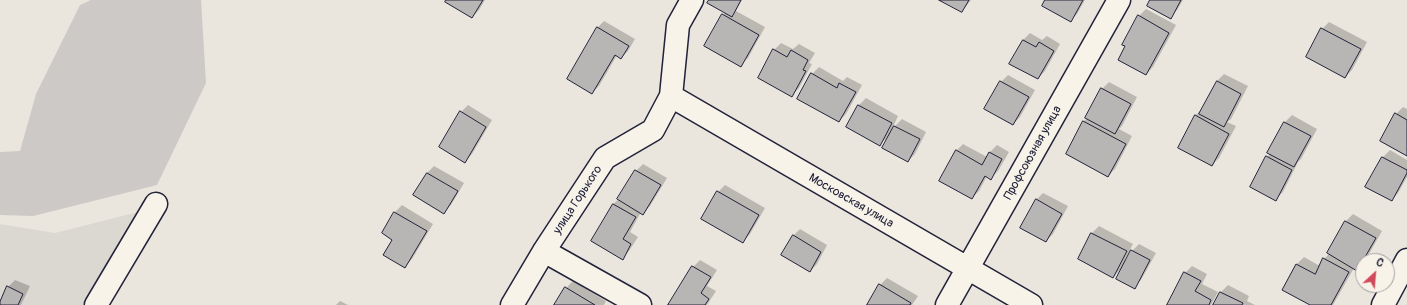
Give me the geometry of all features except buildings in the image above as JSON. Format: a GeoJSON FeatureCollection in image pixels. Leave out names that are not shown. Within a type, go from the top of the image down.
{"type":"FeatureCollection","features":[{"type":"Feature","properties":{"kind":"street","name":"улица Горького"},"geometry":{"type":"LineString","coordinates":[[512,305],[544,251],[606,158],[652,130],[671,96],[678,25],[692,0]]}},
{"type":"Feature","properties":{"kind":"street","name":"Профсоюзная улица"},"geometry":{"type":"LineString","coordinates":[[947,305],[1119,0]]}},
{"type":"Feature","properties":{"kind":"street","name":"Московская улица"},"geometry":{"type":"LineString","coordinates":[[671,96],[1031,305]]}},
{"type":"Feature","properties":{"kind":"street"},"geometry":{"type":"LineString","coordinates":[[96,305],[156,204]]}},
{"type":"Feature","properties":{"kind":"street"},"geometry":{"type":"LineString","coordinates":[[544,251],[640,305]]}},
{"type":"Feature","properties":{"kind":"street"},"geometry":{"type":"LineString","coordinates":[[1383,305],[1407,260]]}},
{"type":"Feature","properties":{"kind":"shaded area"},"geometry":{"type":"Polygon","coordinates":[[[91,0],[201,0],[206,83],[157,185],[33,216],[0,215],[0,152],[20,151],[36,94],[80,5],[91,0]]]}},
{"type":"Feature","properties":{"kind":"shaded area"},"geometry":{"type":"Polygon","coordinates":[[[138,212],[82,305],[0,305],[0,224],[55,233],[138,212]]]}}]}
